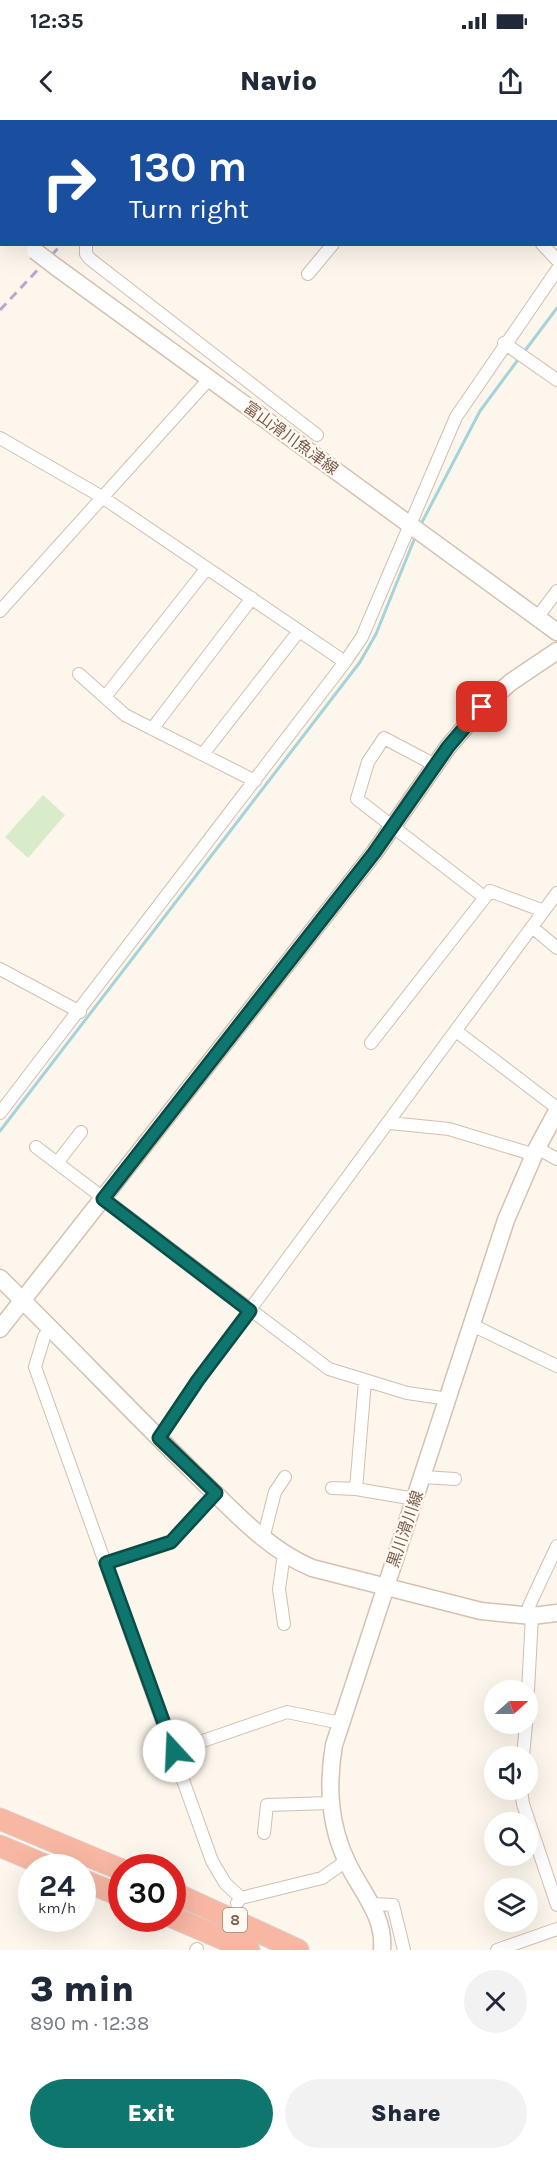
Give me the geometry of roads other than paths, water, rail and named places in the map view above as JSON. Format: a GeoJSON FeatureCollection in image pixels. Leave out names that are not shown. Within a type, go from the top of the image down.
{"type":"FeatureCollection","features":[{"type":"Feature","properties":{"kind":"highway"},"geometry":{"type":"LineString","coordinates":[[0,1819],[108,1864]]}},
{"type":"Feature","properties":{"kind":"highway"},"geometry":{"type":"LineString","coordinates":[[0,1846],[19,1854]]}},
{"type":"Feature","properties":{"kind":"highway","name":"8"},"geometry":{"type":"LineString","coordinates":[[186,1898],[298,1950]]}},
{"type":"Feature","properties":{"kind":"highway","name":"8"},"geometry":{"type":"LineString","coordinates":[[186,1923],[249,1950]]}},
{"type":"Feature","properties":{"kind":"street","name":"富山滑川魚津線"},"geometry":{"type":"LineString","coordinates":[[29,246],[557,632]]}},
{"type":"Feature","properties":{"kind":"street"},"geometry":{"type":"LineString","coordinates":[[86,246],[86,254],[90,259],[317,435]]}},
{"type":"Feature","properties":{"kind":"street"},"geometry":{"type":"LineString","coordinates":[[308,273],[331,246]]}},
{"type":"Feature","properties":{"kind":"street"},"geometry":{"type":"LineString","coordinates":[[544,246],[557,260]]}},
{"type":"Feature","properties":{"kind":"street"},"geometry":{"type":"LineString","coordinates":[[0,1113],[80,1012],[362,637],[456,417],[504,343],[557,270]]}},
{"type":"Feature","properties":{"kind":"street"},"geometry":{"type":"LineString","coordinates":[[504,343],[557,380]]}},
{"type":"Feature","properties":{"kind":"street"},"geometry":{"type":"LineString","coordinates":[[0,610],[210,378]]}},
{"type":"Feature","properties":{"kind":"street"},"geometry":{"type":"LineString","coordinates":[[0,438],[102,497],[345,662]]}},
{"type":"Feature","properties":{"kind":"street"},"geometry":{"type":"LineString","coordinates":[[105,697],[207,568]]}},
{"type":"Feature","properties":{"kind":"street"},"geometry":{"type":"LineString","coordinates":[[537,618],[557,591]]}},
{"type":"Feature","properties":{"kind":"street"},"geometry":{"type":"LineString","coordinates":[[152,729],[252,598]]}},
{"type":"Feature","properties":{"kind":"street"},"geometry":{"type":"LineString","coordinates":[[203,754],[299,630]]}},
{"type":"Feature","properties":{"kind":"street"},"geometry":{"type":"LineString","coordinates":[[0,1329],[391,828],[435,765],[482,707],[511,682],[557,651]]}},
{"type":"Feature","properties":{"kind":"street"},"geometry":{"type":"LineString","coordinates":[[79,674],[125,715],[255,781]]}},
{"type":"Feature","properties":{"kind":"street"},"geometry":{"type":"LineString","coordinates":[[435,765],[384,738],[368,762],[357,799],[391,828],[484,897]]}},
{"type":"Feature","properties":{"kind":"street"},"geometry":{"type":"LineString","coordinates":[[371,1043],[490,891],[544,911]]}},
{"type":"Feature","properties":{"kind":"street"},"geometry":{"type":"LineString","coordinates":[[159,1438],[198,1380],[390,1123],[557,893]]}},
{"type":"Feature","properties":{"kind":"street"},"geometry":{"type":"LineString","coordinates":[[532,927],[557,948]]}},
{"type":"Feature","properties":{"kind":"street"},"geometry":{"type":"LineString","coordinates":[[0,969],[80,1012]]}},
{"type":"Feature","properties":{"kind":"street"},"geometry":{"type":"LineString","coordinates":[[456,1031],[557,1110]]}},
{"type":"Feature","properties":{"kind":"street","name":"黒川滑川線"},"geometry":{"type":"LineString","coordinates":[[382,1950],[383,1939],[378,1917],[346,1861],[329,1803],[329,1774],[341,1724],[506,1220],[536,1151],[557,1110]]}},
{"type":"Feature","properties":{"kind":"street"},"geometry":{"type":"LineString","coordinates":[[390,1123],[449,1129],[536,1151],[557,1159]]}},
{"type":"Feature","properties":{"kind":"street"},"geometry":{"type":"LineString","coordinates":[[57,1164],[81,1132]]}},
{"type":"Feature","properties":{"kind":"street"},"geometry":{"type":"LineString","coordinates":[[36,1148],[329,1369],[407,1393],[448,1399]]}},
{"type":"Feature","properties":{"kind":"street"},"geometry":{"type":"LineString","coordinates":[[0,1278],[159,1438],[263,1539],[284,1554],[312,1568],[481,1611],[532,1616],[557,1613]]}},
{"type":"Feature","properties":{"kind":"street"},"geometry":{"type":"LineString","coordinates":[[472,1325],[557,1366]]}},
{"type":"Feature","properties":{"kind":"street"},"geometry":{"type":"LineString","coordinates":[[50,1327],[44,1337],[35,1367],[212,1861],[225,1883],[239,1900],[322,1878],[346,1861]]}},
{"type":"Feature","properties":{"kind":"street"},"geometry":{"type":"LineString","coordinates":[[356,1489],[364,1381]]}},
{"type":"Feature","properties":{"kind":"street"},"geometry":{"type":"LineString","coordinates":[[423,1477],[455,1479]]}},
{"type":"Feature","properties":{"kind":"street"},"geometry":{"type":"LineString","coordinates":[[263,1539],[275,1492],[285,1478]]}},
{"type":"Feature","properties":{"kind":"street"},"geometry":{"type":"LineString","coordinates":[[332,1488],[356,1489],[415,1499]]}},
{"type":"Feature","properties":{"kind":"street"},"geometry":{"type":"LineString","coordinates":[[106,1563],[171,1542],[216,1493]]}},
{"type":"Feature","properties":{"kind":"street"},"geometry":{"type":"LineString","coordinates":[[529,1680],[532,1616],[529,1606],[557,1546]]}},
{"type":"Feature","properties":{"kind":"street"},"geometry":{"type":"LineString","coordinates":[[284,1554],[279,1589],[284,1624]]}},
{"type":"Feature","properties":{"kind":"street"},"geometry":{"type":"LineString","coordinates":[[174,1751],[287,1712],[341,1724]]}},
{"type":"Feature","properties":{"kind":"street"},"geometry":{"type":"LineString","coordinates":[[522,1800],[557,1905]]}},
{"type":"Feature","properties":{"kind":"street"},"geometry":{"type":"LineString","coordinates":[[264,1833],[267,1805],[329,1803]]}},
{"type":"Feature","properties":{"kind":"street"},"geometry":{"type":"LineString","coordinates":[[372,1904],[393,1905],[404,1950]]}},
{"type":"Feature","properties":{"kind":"street"},"geometry":{"type":"LineString","coordinates":[[497,1950],[557,1929]]}},
{"type":"Feature","properties":{"kind":"waterway"},"geometry":{"type":"LineString","coordinates":[[524,352],[557,308]]}},
{"type":"Feature","properties":{"kind":"waterway"},"geometry":{"type":"LineString","coordinates":[[420,526],[480,411],[520,357]]}},
{"type":"Feature","properties":{"kind":"waterway"},"geometry":{"type":"LineString","coordinates":[[0,1131],[360,662],[376,634],[416,535]]}},
{"type":"Feature","properties":{"kind":"railway"},"geometry":{"type":"LineString","coordinates":[[0,310],[60,246]]}}]}
